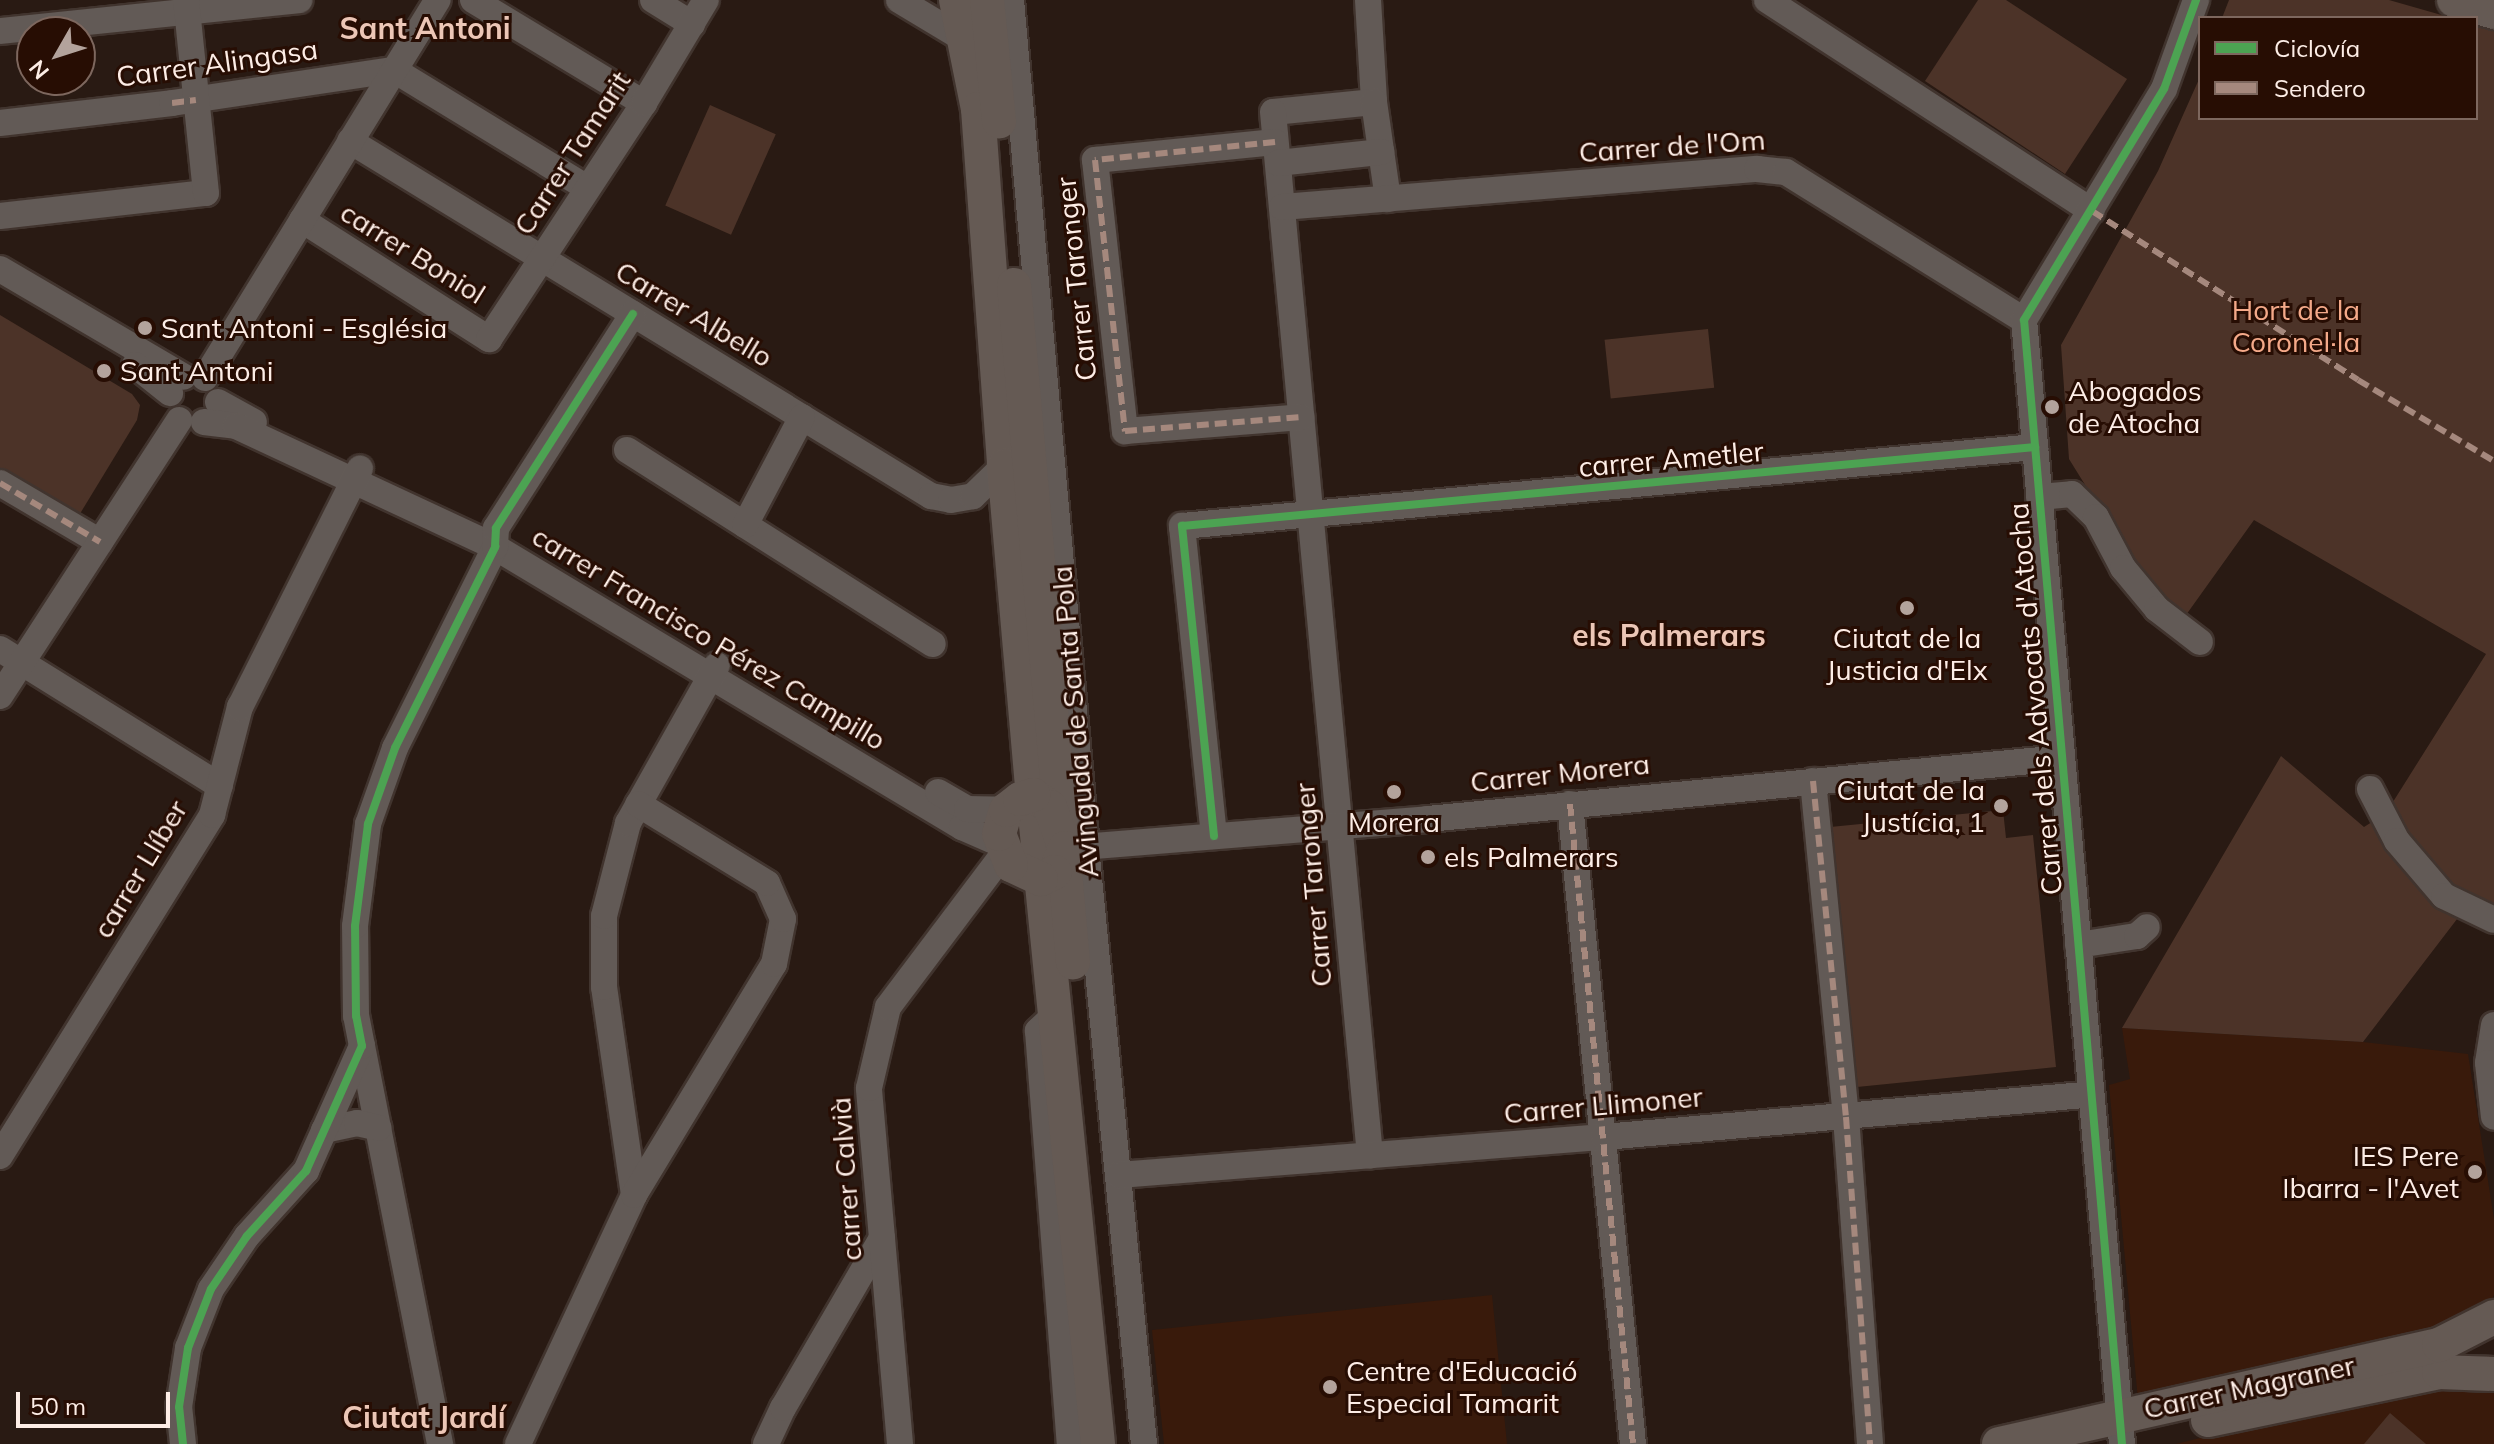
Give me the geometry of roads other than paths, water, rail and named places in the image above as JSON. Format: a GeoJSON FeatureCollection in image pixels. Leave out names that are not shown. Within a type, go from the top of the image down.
{"type":"FeatureCollection","features":[{"type":"Feature","properties":{"kind":"main road","name":"Avinguda de Santa Pola"},"geometry":{"type":"LineString","coordinates":[[956,0],[978,109],[1004,466],[1020,802],[1041,879],[1098,1444]]}},
{"type":"Feature","properties":{"kind":"main road","name":"Avinguda de Santa Pola"},"geometry":{"type":"LineString","coordinates":[[987,0],[1075,848],[1090,1178],[1118,1444]]}},
{"type":"Feature","properties":{"kind":"main road"},"geometry":{"type":"LineString","coordinates":[[2454,0],[2494,12]]}},
{"type":"Feature","properties":{"kind":"main road","name":"Avinguda de Santa Pola"},"geometry":{"type":"LineString","coordinates":[[1020,802],[1050,807],[1075,848]]}},
{"type":"Feature","properties":{"kind":"main road","name":"Avinguda de Santa Pola"},"geometry":{"type":"LineString","coordinates":[[1020,802],[1000,822],[1002,848],[1021,872],[1041,879],[1055,872],[1075,848]]}},
{"type":"Feature","properties":{"kind":"main road","name":"Carrer Magraner"},"geometry":{"type":"LineString","coordinates":[[2115,1436],[2439,1345],[2494,1317]]}},
{"type":"Feature","properties":{"kind":"main road","name":"Carrer Magraner"},"geometry":{"type":"LineString","coordinates":[[1999,1444],[2115,1436],[2439,1372],[2494,1374]]}},
{"type":"Feature","properties":{"kind":"street"},"geometry":{"type":"LineString","coordinates":[[0,31],[186,6],[299,0]]}},
{"type":"Feature","properties":{"kind":"street"},"geometry":{"type":"LineString","coordinates":[[200,415],[169,407],[302,220],[438,0]]}},
{"type":"Feature","properties":{"kind":"street"},"geometry":{"type":"LineString","coordinates":[[473,0],[644,103]]}},
{"type":"Feature","properties":{"kind":"street"},"geometry":{"type":"LineString","coordinates":[[653,0],[692,24]]}},
{"type":"Feature","properties":{"kind":"street","name":"Carrer Tamarit"},"geometry":{"type":"LineString","coordinates":[[489,339],[644,103],[706,0]]}},
{"type":"Feature","properties":{"kind":"street"},"geometry":{"type":"LineString","coordinates":[[899,0],[962,38]]}},
{"type":"Feature","properties":{"kind":"street","name":"Avinguda de Santa Pola"},"geometry":{"type":"LineString","coordinates":[[1011,0],[1075,848],[1119,1175],[1144,1444]]}},
{"type":"Feature","properties":{"kind":"street"},"geometry":{"type":"LineString","coordinates":[[1368,0],[1374,102],[1388,199]]}},
{"type":"Feature","properties":{"kind":"street"},"geometry":{"type":"LineString","coordinates":[[1767,0],[2092,211]]}},
{"type":"Feature","properties":{"kind":"street"},"geometry":{"type":"LineString","coordinates":[[2024,320],[2164,89],[2196,0]]}},
{"type":"Feature","properties":{"kind":"street"},"geometry":{"type":"LineString","coordinates":[[0,216],[206,193],[184,102],[186,6]]}},
{"type":"Feature","properties":{"kind":"street"},"geometry":{"type":"LineString","coordinates":[[394,70],[586,187]]}},
{"type":"Feature","properties":{"kind":"street","name":"Carrer Alingasa"},"geometry":{"type":"LineString","coordinates":[[0,123],[184,102],[394,70]]}},
{"type":"Feature","properties":{"kind":"street"},"geometry":{"type":"LineString","coordinates":[[1374,102],[1273,112],[1276,152],[1381,152]]}},
{"type":"Feature","properties":{"kind":"street","name":"Carrer Albello"},"geometry":{"type":"LineString","coordinates":[[350,141],[931,496],[951,500],[973,496],[1004,466]]}},
{"type":"Feature","properties":{"kind":"street","name":"Carrer Taronger"},"geometry":{"type":"LineString","coordinates":[[1301,417],[1125,431],[1095,160],[1276,152],[1311,514],[1370,1155]]}},
{"type":"Feature","properties":{"kind":"street","name":"Carrer de l'Om"},"geometry":{"type":"LineString","coordinates":[[1282,207],[1757,169],[1786,172],[2024,320]]}},
{"type":"Feature","properties":{"kind":"street","name":"carrer Boniol"},"geometry":{"type":"LineString","coordinates":[[302,220],[489,339]]}},
{"type":"Feature","properties":{"kind":"street"},"geometry":{"type":"LineString","coordinates":[[0,269],[186,383]]}},
{"type":"Feature","properties":{"kind":"street"},"geometry":{"type":"LineString","coordinates":[[0,284],[143,370],[216,390],[200,415],[11,656],[0,696]]}},
{"type":"Feature","properties":{"kind":"street"},"geometry":{"type":"LineString","coordinates":[[440,1444],[356,1016],[355,926],[368,824],[395,748],[495,537],[633,314]]}},
{"type":"Feature","properties":{"kind":"street","name":"Carrer dels Advocats d'Atocha"},"geometry":{"type":"LineString","coordinates":[[2024,320],[2091,1094],[2115,1436]]}},
{"type":"Feature","properties":{"kind":"street","name":"carrer Francisco Pérez Campillo"},"geometry":{"type":"LineString","coordinates":[[200,415],[357,474],[495,537],[714,670],[962,827],[1002,848]]}},
{"type":"Feature","properties":{"kind":"street"},"geometry":{"type":"LineString","coordinates":[[745,525],[802,417]]}},
{"type":"Feature","properties":{"kind":"street","name":"carrer Ametler"},"geometry":{"type":"LineString","coordinates":[[1311,514],[2035,447]]}},
{"type":"Feature","properties":{"kind":"street"},"geometry":{"type":"LineString","coordinates":[[627,450],[933,644]]}},
{"type":"Feature","properties":{"kind":"street","name":"carrer Llíber"},"geometry":{"type":"LineString","coordinates":[[0,1156],[212,815],[240,707],[357,474]]}},
{"type":"Feature","properties":{"kind":"street"},"geometry":{"type":"LineString","coordinates":[[0,483],[100,542]]}},
{"type":"Feature","properties":{"kind":"street"},"geometry":{"type":"LineString","coordinates":[[2039,497],[2072,494],[2096,517],[2123,568],[2157,609],[2200,642]]}},
{"type":"Feature","properties":{"kind":"street"},"geometry":{"type":"LineString","coordinates":[[1214,836],[1182,526],[1311,514]]}},
{"type":"Feature","properties":{"kind":"street"},"geometry":{"type":"LineString","coordinates":[[11,656],[220,786]]}},
{"type":"Feature","properties":{"kind":"street"},"geometry":{"type":"LineString","coordinates":[[634,1195],[604,987],[604,916],[628,823],[714,670]]}},
{"type":"Feature","properties":{"kind":"street","name":"carrer Francisco Pérez Campillo"},"geometry":{"type":"LineString","coordinates":[[714,670],[967,809],[1020,802]]}},
{"type":"Feature","properties":{"kind":"street","name":"Carrer Morera"},"geometry":{"type":"LineString","coordinates":[[1075,848],[2062,758]]}},
{"type":"Feature","properties":{"kind":"street"},"geometry":{"type":"LineString","coordinates":[[1813,781],[1846,1117],[1870,1444]]}},
{"type":"Feature","properties":{"kind":"street"},"geometry":{"type":"LineString","coordinates":[[2370,789],[2397,841],[2444,896],[2494,920]]}},
{"type":"Feature","properties":{"kind":"street"},"geometry":{"type":"LineString","coordinates":[[518,1444],[634,1195],[774,964],[783,919],[767,883],[638,804]]}},
{"type":"Feature","properties":{"kind":"street"},"geometry":{"type":"LineString","coordinates":[[1570,804],[1633,1444]]}},
{"type":"Feature","properties":{"kind":"street","name":"carrer Calvià"},"geometry":{"type":"LineString","coordinates":[[900,1444],[869,1088],[888,1007],[1002,848]]}},
{"type":"Feature","properties":{"kind":"street"},"geometry":{"type":"LineString","coordinates":[[2078,945],[2137,936],[2147,927]]}},
{"type":"Feature","properties":{"kind":"street"},"geometry":{"type":"LineString","coordinates":[[1056,1014],[1038,1031],[1070,1444]]}},
{"type":"Feature","properties":{"kind":"street"},"geometry":{"type":"LineString","coordinates":[[2494,1025],[2488,1063],[2494,1117]]}},
{"type":"Feature","properties":{"kind":"street"},"geometry":{"type":"LineString","coordinates":[[183,1444],[179,1407],[188,1348],[211,1289],[247,1236],[306,1171],[362,1046]]}},
{"type":"Feature","properties":{"kind":"street","name":"Carrer Llimoner"},"geometry":{"type":"LineString","coordinates":[[1119,1175],[1846,1117],[2091,1094]]}},
{"type":"Feature","properties":{"kind":"street"},"geometry":{"type":"LineString","coordinates":[[625,1119],[667,1140]]}},
{"type":"Feature","properties":{"kind":"street"},"geometry":{"type":"LineString","coordinates":[[324,1130],[357,1123],[378,1128]]}},
{"type":"Feature","properties":{"kind":"street"},"geometry":{"type":"LineString","coordinates":[[766,1444],[783,1408],[882,1238]]}},
{"type":"Feature","properties":{"kind":"place","name":"Sant Antoni - Església"},"geometry":{"type":"Point","coordinates":[145,328]}},
{"type":"Feature","properties":{"kind":"place","name":"Sant Antoni"},"geometry":{"type":"Point","coordinates":[104,371]}},
{"type":"Feature","properties":{"kind":"place","name":"Abogados de Atocha"},"geometry":{"type":"Point","coordinates":[2052,407]}},
{"type":"Feature","properties":{"kind":"place","name":"Ciutat de la Justicia d'Elx"},"geometry":{"type":"Point","coordinates":[1907,608]}},
{"type":"Feature","properties":{"kind":"place","name":"Morera"},"geometry":{"type":"Point","coordinates":[1394,792]}},
{"type":"Feature","properties":{"kind":"place","name":"Ciutat de la Justícia, 1"},"geometry":{"type":"Point","coordinates":[2001,806]}},
{"type":"Feature","properties":{"kind":"place","name":"els Palmerars"},"geometry":{"type":"Point","coordinates":[1428,857]}},
{"type":"Feature","properties":{"kind":"place","name":"IES Pere Ibarra - l'Avet"},"geometry":{"type":"Point","coordinates":[2475,1172]}},
{"type":"Feature","properties":{"kind":"place","name":"Centre d'Educació Especial Tamarit"},"geometry":{"type":"Point","coordinates":[1330,1387]}},
{"type":"Feature","properties":{"kind":"district","name":"Sant Antoni"},"geometry":{"type":"Point","coordinates":[425,28]}},
{"type":"Feature","properties":{"kind":"district","name":"els Palmerars"},"geometry":{"type":"Point","coordinates":[1669,635]}},
{"type":"Feature","properties":{"kind":"district","name":"Ciutat Jardí"},"geometry":{"type":"Point","coordinates":[424,1417]}},
{"type":"Feature","properties":{"kind":"park label","name":"Hort de la Coronel·la"},"geometry":{"type":"Point","coordinates":[2296,326]}}]}
